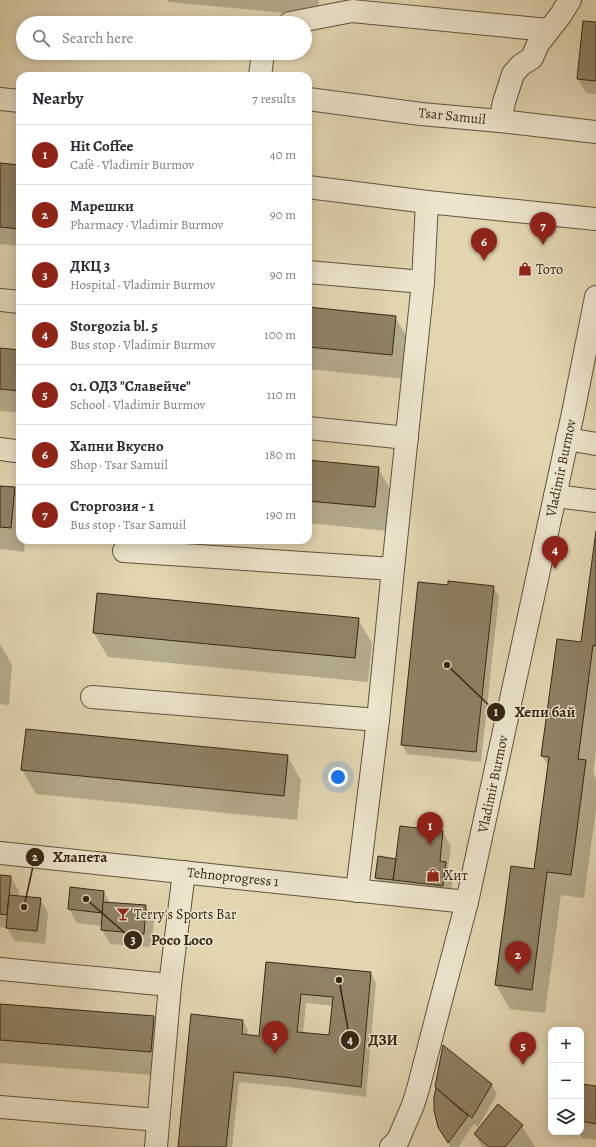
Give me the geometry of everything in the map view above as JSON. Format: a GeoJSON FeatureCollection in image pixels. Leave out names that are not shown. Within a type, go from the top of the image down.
{"type":"FeatureCollection","features":[{"type":"Feature","properties":{"kind":"street"},"geometry":{"type":"LineString","coordinates":[[500,121],[504,102],[513,74],[521,65],[532,58],[538,44],[560,16],[570,0]]}},
{"type":"Feature","properties":{"kind":"street"},"geometry":{"type":"LineString","coordinates":[[312,17],[352,6],[548,30]]}},
{"type":"Feature","properties":{"kind":"street"},"geometry":{"type":"LineString","coordinates":[[261,72],[262,60]]}},
{"type":"Feature","properties":{"kind":"street"},"geometry":{"type":"LineString","coordinates":[[0,99],[16,101]]}},
{"type":"Feature","properties":{"kind":"street","name":"Tsar Samuil"},"geometry":{"type":"LineString","coordinates":[[312,99],[421,114],[596,132]]}},
{"type":"Feature","properties":{"kind":"street"},"geometry":{"type":"LineString","coordinates":[[312,188],[427,202],[596,219]]}},
{"type":"Feature","properties":{"kind":"street"},"geometry":{"type":"LineString","coordinates":[[356,890],[378,720],[423,282],[427,202]]}},
{"type":"Feature","properties":{"kind":"street"},"geometry":{"type":"LineString","coordinates":[[312,272],[423,282]]}},
{"type":"Feature","properties":{"kind":"street","name":"Vladimir Burmov"},"geometry":{"type":"LineString","coordinates":[[400,1145],[418,1089],[467,902],[567,440],[593,331],[596,297]]}},
{"type":"Feature","properties":{"kind":"street"},"geometry":{"type":"LineString","coordinates":[[0,300],[16,302]]}},
{"type":"Feature","properties":{"kind":"street"},"geometry":{"type":"LineString","coordinates":[[312,428],[406,438]]}},
{"type":"Feature","properties":{"kind":"street"},"geometry":{"type":"LineString","coordinates":[[567,440],[596,444]]}},
{"type":"Feature","properties":{"kind":"street"},"geometry":{"type":"LineString","coordinates":[[555,496],[596,501]]}},
{"type":"Feature","properties":{"kind":"street"},"geometry":{"type":"LineString","coordinates":[[124,551],[393,570]]}},
{"type":"Feature","properties":{"kind":"street"},"geometry":{"type":"LineString","coordinates":[[92,697],[378,720]]}},
{"type":"Feature","properties":{"kind":"street","name":"Tehnoprogress 1"},"geometry":{"type":"LineString","coordinates":[[0,853],[467,902]]}},
{"type":"Feature","properties":{"kind":"street"},"geometry":{"type":"LineString","coordinates":[[156,1147],[170,985],[184,872]]}},
{"type":"Feature","properties":{"kind":"street"},"geometry":{"type":"LineString","coordinates":[[0,969],[170,985]]}},
{"type":"Feature","properties":{"kind":"street"},"geometry":{"type":"LineString","coordinates":[[0,1107],[158,1120]]}},
{"type":"Feature","properties":{"kind":"building"},"geometry":{"type":"Polygon","coordinates":[[[583,21],[596,22],[596,81],[577,79],[583,21]]]}},
{"type":"Feature","properties":{"kind":"building"},"geometry":{"type":"Polygon","coordinates":[[[0,163],[16,165],[16,229],[0,227],[0,163]]]}},
{"type":"Feature","properties":{"kind":"building"},"geometry":{"type":"Polygon","coordinates":[[[312,307],[396,316],[392,355],[312,347],[312,307]]]}},
{"type":"Feature","properties":{"kind":"building"},"geometry":{"type":"Polygon","coordinates":[[[0,348],[16,350],[16,391],[0,389],[0,348]]]}},
{"type":"Feature","properties":{"kind":"building"},"geometry":{"type":"Polygon","coordinates":[[[312,460],[379,467],[375,507],[312,501],[312,460]]]}},
{"type":"Feature","properties":{"kind":"building"},"geometry":{"type":"Polygon","coordinates":[[[0,486],[15,487],[11,528],[0,527],[0,486]]]}},
{"type":"Feature","properties":{"kind":"building"},"geometry":{"type":"Polygon","coordinates":[[[596,531],[596,646],[593,645],[578,759],[586,760],[571,875],[547,872],[532,990],[495,985],[511,866],[534,869],[549,757],[541,756],[557,639],[581,642],[596,531]]]}},
{"type":"Feature","properties":{"kind":"building"},"geometry":{"type":"Polygon","coordinates":[[[448,581],[494,586],[476,752],[401,745],[418,582],[448,585],[448,581]]]}},
{"type":"Feature","properties":{"kind":"building"},"geometry":{"type":"Polygon","coordinates":[[[97,593],[359,618],[355,658],[93,633],[97,593]]]}},
{"type":"Feature","properties":{"kind":"building"},"geometry":{"type":"Polygon","coordinates":[[[26,729],[288,755],[284,796],[21,770],[26,729]]]}},
{"type":"Feature","properties":{"kind":"building"},"geometry":{"type":"Polygon","coordinates":[[[400,826],[443,831],[440,861],[446,862],[443,886],[393,880],[400,826]]]}},
{"type":"Feature","properties":{"kind":"building"},"geometry":{"type":"Polygon","coordinates":[[[378,856],[396,859],[393,880],[375,878],[378,856]]]}},
{"type":"Feature","properties":{"kind":"building"},"geometry":{"type":"Polygon","coordinates":[[[0,875],[11,876],[7,915],[0,914],[0,875]]]}},
{"type":"Feature","properties":{"kind":"building"},"geometry":{"type":"Polygon","coordinates":[[[70,887],[104,891],[102,913],[68,909],[70,887]]]}},
{"type":"Feature","properties":{"kind":"building"},"geometry":{"type":"Polygon","coordinates":[[[9,895],[41,898],[37,931],[6,928],[9,895]]]}},
{"type":"Feature","properties":{"kind":"building"},"geometry":{"type":"Polygon","coordinates":[[[103,902],[146,905],[144,934],[101,930],[103,902]]]}},
{"type":"Feature","properties":{"kind":"building"},"geometry":{"type":"Polygon","coordinates":[[[266,962],[371,972],[361,1087],[234,1072],[226,1147],[178,1147],[191,1014],[243,1020],[242,1034],[259,1036],[266,962]],[[301,994],[297,1032],[329,1035],[333,997],[301,994]]]}},
{"type":"Feature","properties":{"kind":"building"},"geometry":{"type":"Polygon","coordinates":[[[0,1004],[154,1016],[151,1052],[0,1040],[0,1004]]]}},
{"type":"Feature","properties":{"kind":"building"},"geometry":{"type":"Polygon","coordinates":[[[443,1045],[492,1084],[472,1118],[435,1087],[443,1045]]]}},
{"type":"Feature","properties":{"kind":"building"},"geometry":{"type":"Polygon","coordinates":[[[584,1084],[596,1086],[596,1124],[584,1122],[584,1084]]]}},
{"type":"Feature","properties":{"kind":"building"},"geometry":{"type":"Polygon","coordinates":[[[436,1088],[468,1116],[448,1143],[438,1127],[434,1110],[436,1088]]]}},
{"type":"Feature","properties":{"kind":"building"},"geometry":{"type":"Polygon","coordinates":[[[498,1104],[523,1125],[505,1147],[489,1147],[474,1134],[498,1104]]]}},
{"type":"Feature","properties":{"kind":"place","name":"Сторгозия - 1"},"geometry":{"type":"Point","coordinates":[543,245]}},
{"type":"Feature","properties":{"kind":"place","name":"Хапни Вкусно"},"geometry":{"type":"Point","coordinates":[484,261]}},
{"type":"Feature","properties":{"kind":"place","name":"Тото"},"geometry":{"type":"Point","coordinates":[525,269]}},
{"type":"Feature","properties":{"kind":"place","name":"Storgozia bl. 5"},"geometry":{"type":"Point","coordinates":[555,569]}},
{"type":"Feature","properties":{"kind":"place","name":"Хепи бай"},"geometry":{"type":"Point","coordinates":[447,665]}},
{"type":"Feature","properties":{"kind":"place","name":"Hit Coffee"},"geometry":{"type":"Point","coordinates":[430,845]}},
{"type":"Feature","properties":{"kind":"place","name":"Хит"},"geometry":{"type":"Point","coordinates":[433,875]}},
{"type":"Feature","properties":{"kind":"place","name":"Poco Loco"},"geometry":{"type":"Point","coordinates":[86,899]}},
{"type":"Feature","properties":{"kind":"place","name":"Хлапета"},"geometry":{"type":"Point","coordinates":[24,907]}},
{"type":"Feature","properties":{"kind":"place","name":"Terry's Sports Bar"},"geometry":{"type":"Point","coordinates":[123,914]}},
{"type":"Feature","properties":{"kind":"place","name":"Марешки"},"geometry":{"type":"Point","coordinates":[518,974]}},
{"type":"Feature","properties":{"kind":"place","name":"ДЗИ"},"geometry":{"type":"Point","coordinates":[339,980]}},
{"type":"Feature","properties":{"kind":"place","name":"ДКЦ 3"},"geometry":{"type":"Point","coordinates":[275,1054]}},
{"type":"Feature","properties":{"kind":"place","name":"01. ОДЗ \"Славейче\""},"geometry":{"type":"Point","coordinates":[523,1065]}}]}
